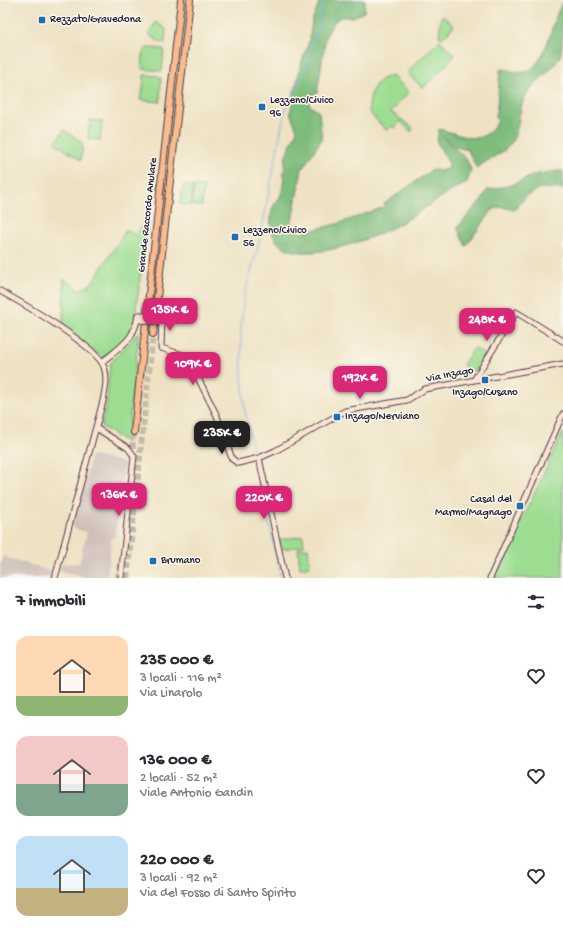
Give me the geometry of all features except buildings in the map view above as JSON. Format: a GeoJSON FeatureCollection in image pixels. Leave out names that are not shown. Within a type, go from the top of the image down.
{"type":"FeatureCollection","features":[{"type":"Feature","properties":{"kind":"highway","name":"Grande Raccordo Anulare"},"geometry":{"type":"LineString","coordinates":[[134,432],[181,0]]}},
{"type":"Feature","properties":{"kind":"highway","name":"Grande Raccordo Anulare"},"geometry":{"type":"LineString","coordinates":[[153,334],[190,0]]}},
{"type":"Feature","properties":{"kind":"street"},"geometry":{"type":"LineString","coordinates":[[0,291],[56,324],[93,353],[102,362],[105,371],[106,383],[104,401],[55,578]]}},
{"type":"Feature","properties":{"kind":"street"},"geometry":{"type":"LineString","coordinates":[[474,380],[516,312],[563,341]]}},
{"type":"Feature","properties":{"kind":"street","name":"Via Inzago"},"geometry":{"type":"LineString","coordinates":[[102,362],[132,336],[139,318],[161,320],[161,349],[180,354],[190,362],[217,416],[234,461],[240,463],[259,458],[288,444],[345,411],[407,400],[423,390],[563,364]]}},
{"type":"Feature","properties":{"kind":"street"},"geometry":{"type":"LineString","coordinates":[[490,578],[563,414]]}},
{"type":"Feature","properties":{"kind":"street"},"geometry":{"type":"LineString","coordinates":[[96,428],[128,448],[134,456],[121,578]]}},
{"type":"Feature","properties":{"kind":"street"},"geometry":{"type":"LineString","coordinates":[[259,458],[284,578]]}},
{"type":"Feature","properties":{"kind":"shaded area"},"geometry":{"type":"Polygon","coordinates":[[[91,455],[124,463],[115,537],[112,536],[107,578],[85,578],[59,571],[61,564],[79,563],[87,532],[74,529],[74,526],[72,525],[91,455]]]}},
{"type":"Feature","properties":{"kind":"shaded area"},"geometry":{"type":"Polygon","coordinates":[[[3,556],[53,572],[52,578],[0,578],[0,565],[3,556]]]}},
{"type":"Feature","properties":{"kind":"green space"},"geometry":{"type":"Polygon","coordinates":[[[324,0],[365,0],[364,12],[353,17],[340,17],[334,22],[326,36],[317,93],[311,96],[309,105],[319,112],[322,139],[302,169],[291,226],[301,233],[340,223],[384,207],[384,204],[433,169],[440,171],[449,168],[449,164],[437,142],[439,129],[472,138],[485,135],[492,130],[498,121],[496,117],[501,69],[523,72],[531,69],[538,62],[548,42],[555,19],[563,2],[562,42],[561,54],[558,60],[527,93],[521,107],[515,135],[507,148],[477,169],[468,150],[456,147],[442,136],[466,159],[471,169],[467,183],[448,193],[402,223],[380,234],[344,246],[306,252],[290,250],[277,242],[271,228],[271,217],[273,207],[280,197],[282,189],[286,155],[297,130],[290,113],[301,64],[309,42],[312,21],[319,2],[324,0]]]}},
{"type":"Feature","properties":{"kind":"green space"},"geometry":{"type":"Polygon","coordinates":[[[444,16],[454,26],[442,38],[439,36],[441,17],[444,16]]]}},
{"type":"Feature","properties":{"kind":"green space"},"geometry":{"type":"Polygon","coordinates":[[[156,22],[166,29],[165,43],[160,42],[148,34],[156,22]]]}},
{"type":"Feature","properties":{"kind":"green space"},"geometry":{"type":"Polygon","coordinates":[[[440,40],[455,56],[424,87],[422,87],[409,75],[408,71],[440,40]]]}},
{"type":"Feature","properties":{"kind":"green space"},"geometry":{"type":"Polygon","coordinates":[[[147,48],[164,49],[162,71],[142,69],[143,52],[147,48]]]}},
{"type":"Feature","properties":{"kind":"green space"},"geometry":{"type":"Polygon","coordinates":[[[144,75],[159,76],[161,78],[160,102],[140,100],[143,89],[144,75]]]}},
{"type":"Feature","properties":{"kind":"green space"},"geometry":{"type":"Polygon","coordinates":[[[392,76],[409,92],[391,112],[413,128],[411,132],[400,121],[394,128],[392,126],[387,131],[369,112],[371,94],[376,84],[386,77],[392,76]]]}},
{"type":"Feature","properties":{"kind":"green space"},"geometry":{"type":"Polygon","coordinates":[[[90,120],[102,121],[100,140],[88,139],[90,120]]]}},
{"type":"Feature","properties":{"kind":"green space"},"geometry":{"type":"Polygon","coordinates":[[[64,130],[83,143],[81,160],[55,143],[64,130]]]}},
{"type":"Feature","properties":{"kind":"green space"},"geometry":{"type":"Polygon","coordinates":[[[563,171],[563,189],[540,188],[527,196],[514,210],[502,207],[493,209],[466,246],[457,228],[483,198],[487,190],[512,185],[534,175],[563,171]]]}},
{"type":"Feature","properties":{"kind":"green space"},"geometry":{"type":"Polygon","coordinates":[[[183,185],[193,186],[191,205],[180,204],[183,185]]]}},
{"type":"Feature","properties":{"kind":"green space"},"geometry":{"type":"Polygon","coordinates":[[[194,186],[204,187],[202,206],[192,205],[194,186]]]}},
{"type":"Feature","properties":{"kind":"green space"},"geometry":{"type":"Polygon","coordinates":[[[148,220],[133,331],[103,360],[95,352],[63,328],[64,279],[80,290],[91,284],[127,229],[135,235],[148,220]]]}},
{"type":"Feature","properties":{"kind":"green space"},"geometry":{"type":"Polygon","coordinates":[[[139,332],[127,443],[101,426],[107,401],[110,364],[139,332]]]}},
{"type":"Feature","properties":{"kind":"green space"},"geometry":{"type":"Polygon","coordinates":[[[474,348],[486,355],[477,370],[469,371],[463,365],[474,348]]]}},
{"type":"Feature","properties":{"kind":"green space"},"geometry":{"type":"Polygon","coordinates":[[[563,432],[563,578],[495,578],[563,432]]]}},
{"type":"Feature","properties":{"kind":"green space"},"geometry":{"type":"Polygon","coordinates":[[[303,536],[304,546],[281,549],[279,540],[303,536]]]}},
{"type":"Feature","properties":{"kind":"green space"},"geometry":{"type":"Polygon","coordinates":[[[308,548],[310,566],[300,568],[298,549],[308,548]]]}},
{"type":"Feature","properties":{"kind":"waterway"},"geometry":{"type":"LineString","coordinates":[[254,456],[245,411],[242,378],[241,328],[244,296],[260,239],[285,110],[308,63],[319,25],[323,0]]}},
{"type":"Feature","properties":{"kind":"waterway"},"geometry":{"type":"LineString","coordinates":[[256,461],[281,578]]}},
{"type":"Feature","properties":{"kind":"tunnel"},"geometry":{"type":"LineString","coordinates":[[127,578],[153,334]]}},
{"type":"Feature","properties":{"kind":"tunnel"},"geometry":{"type":"LineString","coordinates":[[132,457],[134,432]]}},
{"type":"Feature","properties":{"kind":"tunnel"},"geometry":{"type":"LineString","coordinates":[[118,578],[120,563]]}},
{"type":"Feature","properties":{"kind":"place","name":"Rezzato/Gravedona"},"geometry":{"type":"Point","coordinates":[42,20]}},
{"type":"Feature","properties":{"kind":"place","name":"Lezzeno/Civico 96"},"geometry":{"type":"Point","coordinates":[262,107]}},
{"type":"Feature","properties":{"kind":"place","name":"Lezzeno/Civico 56"},"geometry":{"type":"Point","coordinates":[235,237]}},
{"type":"Feature","properties":{"kind":"place","name":"Inzago/Cusano"},"geometry":{"type":"Point","coordinates":[485,380]}},
{"type":"Feature","properties":{"kind":"place","name":"Inzago/Nerviano"},"geometry":{"type":"Point","coordinates":[337,417]}},
{"type":"Feature","properties":{"kind":"place","name":"Casal del Marmo/Magnago"},"geometry":{"type":"Point","coordinates":[520,506]}},
{"type":"Feature","properties":{"kind":"place","name":"Brumano"},"geometry":{"type":"Point","coordinates":[153,561]}}]}
